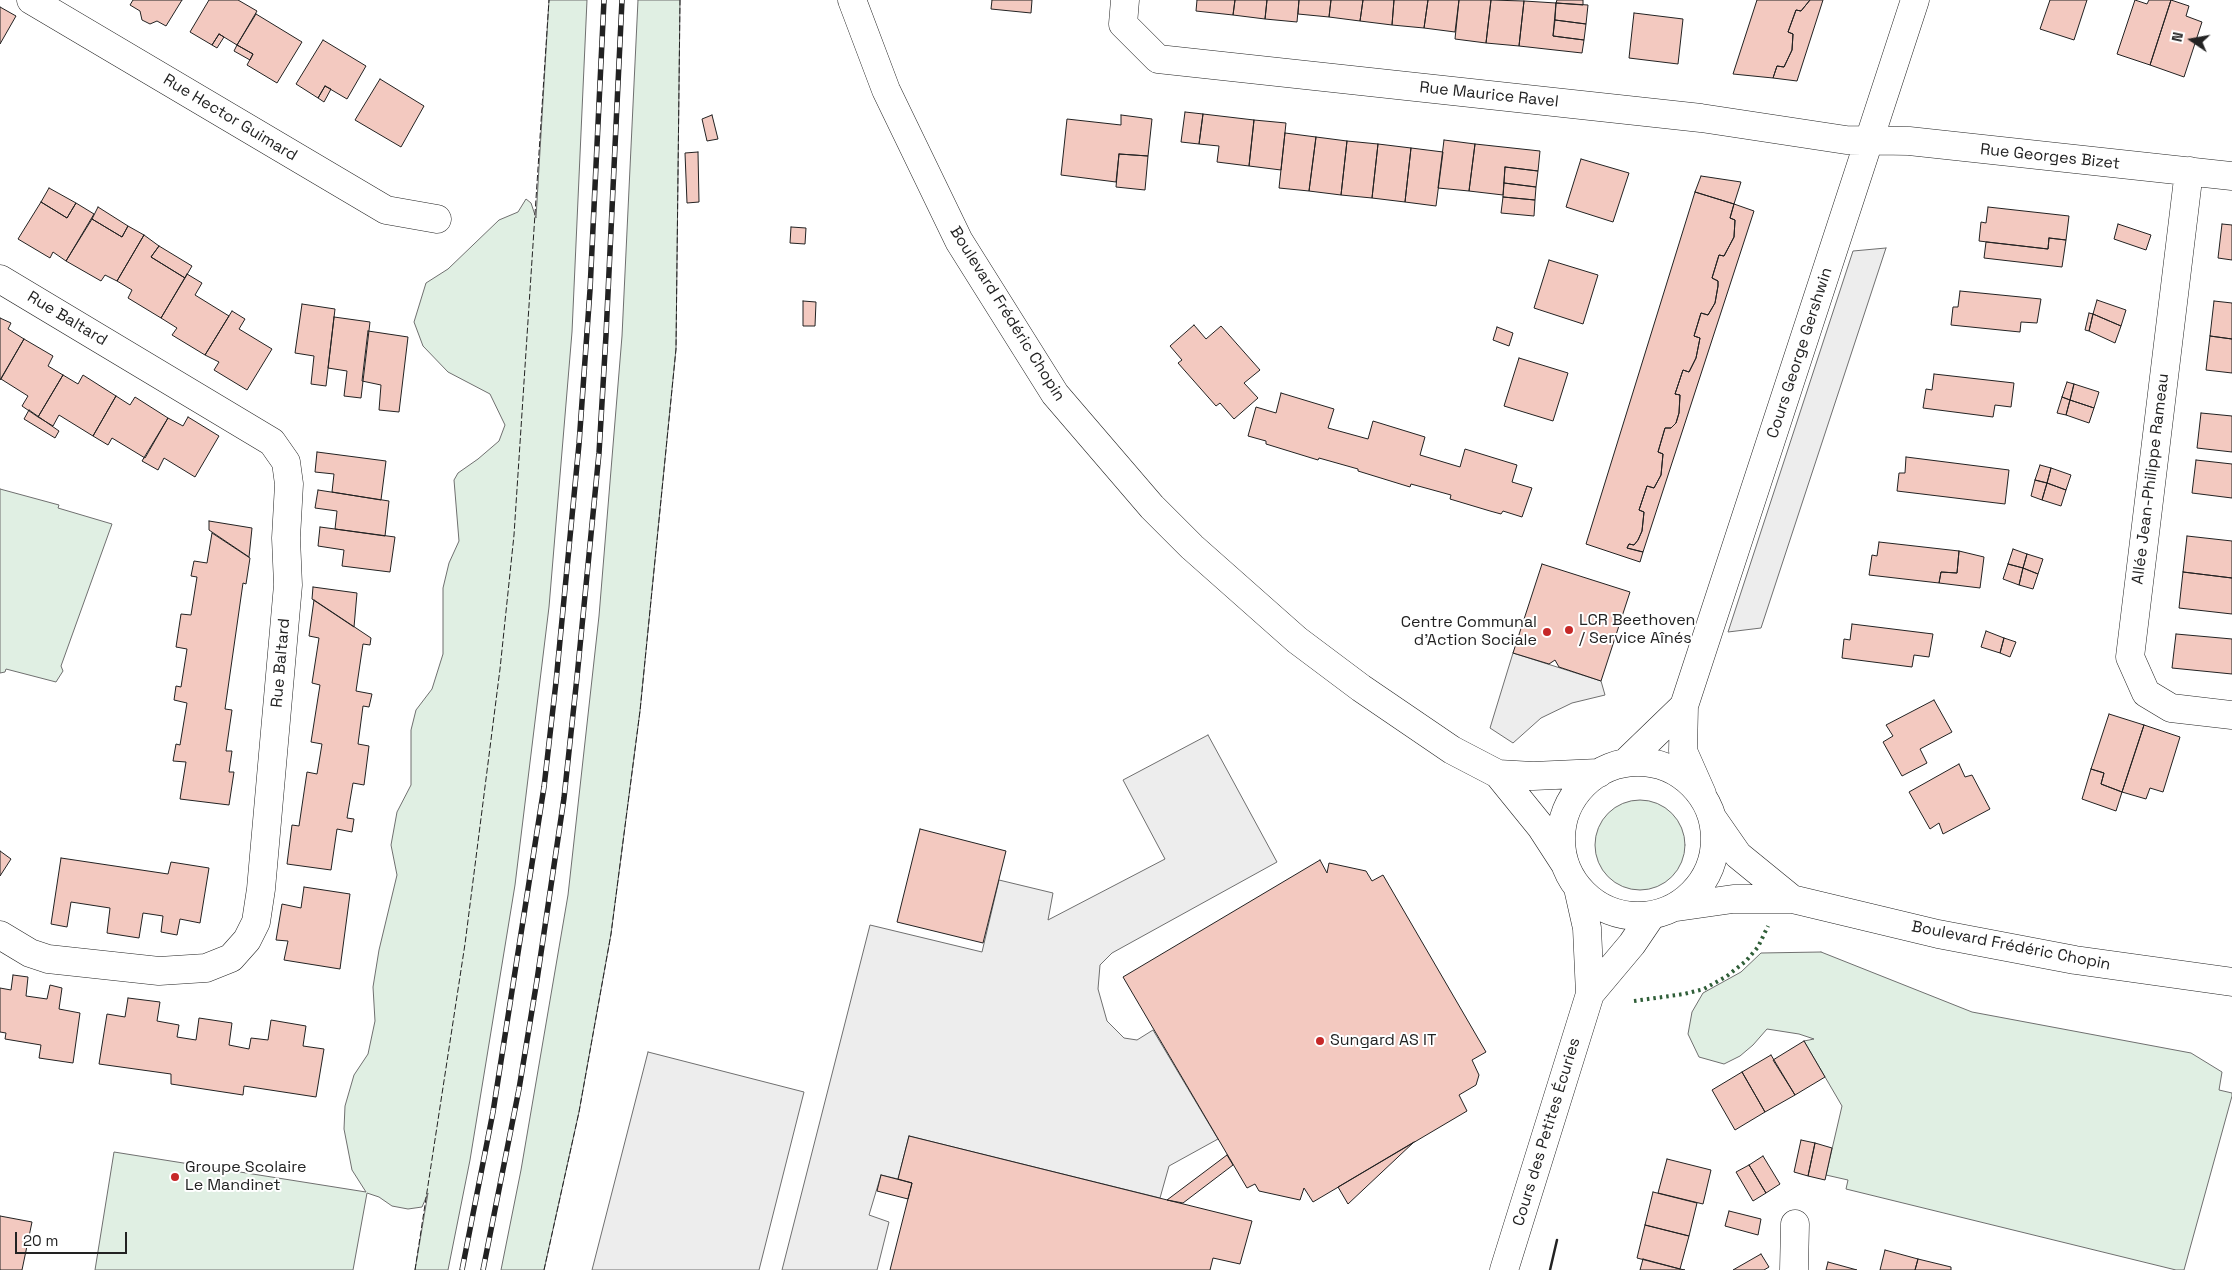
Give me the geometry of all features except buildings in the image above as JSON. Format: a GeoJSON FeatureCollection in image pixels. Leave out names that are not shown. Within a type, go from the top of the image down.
{"type":"FeatureCollection","features":[{"type":"Feature","properties":{"kind":"street","name":"Rue Hector Guimard"},"geometry":{"type":"LineString","coordinates":[[31,0],[386,210],[437,219]]}},
{"type":"Feature","properties":{"kind":"street","name":"Boulevard Frédéric Chopin"},"geometry":{"type":"LineString","coordinates":[[852,0],[886,90],[959,241],[1055,394],[1152,508],[1192,547],[1297,640],[1361,688],[1444,745],[1498,774],[1541,827],[1566,864]]}},
{"type":"Feature","properties":{"kind":"street","name":"Cours George Gershwin"},"geometry":{"type":"LineString","coordinates":[[1702,794],[1683,751],[1684,706],[1915,0]]}},
{"type":"Feature","properties":{"kind":"street","name":"Rue Maurice Ravel"},"geometry":{"type":"LineString","coordinates":[[1124,12],[1158,59],[1694,118],[1846,140],[1869,141]]}},
{"type":"Feature","properties":{"kind":"street","name":"Rue Georges Bizet"},"geometry":{"type":"LineString","coordinates":[[1869,141],[1909,141],[2232,176]]}},
{"type":"Feature","properties":{"kind":"street","name":"Allée Jean-Philippe Rameau"},"geometry":{"type":"LineString","coordinates":[[2189,171],[2130,657],[2146,693],[2171,708],[2232,715]]}},
{"type":"Feature","properties":{"kind":"street","name":"Rue Baltard"},"geometry":{"type":"LineString","coordinates":[[0,279],[272,442],[286,462],[289,484],[286,538],[288,585],[261,889],[256,922],[247,940],[231,958],[206,968],[159,971],[48,959],[30,953],[0,935]]}},
{"type":"Feature","properties":{"kind":"street","name":"Cours George Gershwin"},"geometry":{"type":"LineString","coordinates":[[1625,763],[1684,706]]}},
{"type":"Feature","properties":{"kind":"street"},"geometry":{"type":"LineString","coordinates":[[1646,762],[1668,767],[1686,778],[1702,794],[1713,818],[1716,844],[1710,869],[1696,890],[1677,907],[1651,916],[1631,917],[1611,912],[1593,902],[1578,888],[1566,864],[1561,838],[1566,812],[1579,790],[1599,773],[1625,763],[1646,762]]}},
{"type":"Feature","properties":{"kind":"street","name":"Boulevard Frédéric Chopin"},"geometry":{"type":"LineString","coordinates":[[1498,774],[1534,776],[1599,773]]}},
{"type":"Feature","properties":{"kind":"street","name":"Boulevard Frédéric Chopin"},"geometry":{"type":"LineString","coordinates":[[1713,818],[1738,855],[1792,899]]}},
{"type":"Feature","properties":{"kind":"street","name":"Cours des Petites Écuries"},"geometry":{"type":"LineString","coordinates":[[1504,1270],[1590,994],[1587,928],[1578,888]]}},
{"type":"Feature","properties":{"kind":"street","name":"Boulevard Frédéric Chopin"},"geometry":{"type":"LineString","coordinates":[[1677,907],[1732,899],[1792,899],[1958,938],[2075,960],[2232,982]]}},
{"type":"Feature","properties":{"kind":"street","name":"Cours des Petites Écuries"},"geometry":{"type":"LineString","coordinates":[[1590,994],[1632,944],[1651,916]]}},
{"type":"Feature","properties":{"kind":"street"},"geometry":{"type":"LineString","coordinates":[[1794,1270],[1796,1224]]}},
{"type":"Feature","properties":{"kind":"green space"},"geometry":{"type":"Polygon","coordinates":[[[549,0],[587,0],[572,332],[549,607],[515,885],[470,1160],[448,1270],[415,1270],[428,1193],[422,1207],[408,1209],[392,1206],[379,1197],[367,1193],[353,1270],[95,1270],[114,1152],[366,1192],[352,1170],[344,1129],[345,1106],[354,1075],[368,1054],[375,1021],[373,987],[379,950],[397,875],[391,845],[397,812],[411,785],[411,730],[416,710],[432,689],[443,654],[443,588],[449,563],[459,541],[454,480],[458,473],[499,441],[505,425],[490,394],[448,372],[423,346],[414,322],[426,283],[448,269],[499,220],[518,212],[526,199],[531,203],[536,218],[549,0]]]}},
{"type":"Feature","properties":{"kind":"green space"},"geometry":{"type":"Polygon","coordinates":[[[638,0],[680,0],[676,349],[640,711],[611,934],[579,1112],[544,1270],[501,1270],[521,1170],[568,895],[599,616],[622,336],[638,0]]]}},
{"type":"Feature","properties":{"kind":"green space"},"geometry":{"type":"Polygon","coordinates":[[[0,489],[59,505],[58,508],[112,524],[61,666],[63,671],[56,682],[6,669],[5,672],[0,673],[0,489]]]}},
{"type":"Feature","properties":{"kind":"green space"},"geometry":{"type":"Polygon","coordinates":[[[1631,800],[1649,800],[1665,807],[1678,820],[1685,836],[1685,854],[1678,870],[1665,883],[1649,890],[1631,890],[1615,883],[1602,870],[1595,854],[1595,836],[1602,820],[1615,807],[1631,800]]]}},
{"type":"Feature","properties":{"kind":"green space"},"geometry":{"type":"Polygon","coordinates":[[[1821,952],[1972,1012],[2191,1053],[2222,1072],[2219,1090],[2232,1093],[2232,1096],[2184,1270],[2176,1270],[1846,1189],[1848,1180],[1826,1175],[1842,1106],[1804,1041],[1814,1039],[1799,1034],[1767,1029],[1740,1056],[1724,1064],[1699,1057],[1688,1034],[1692,1012],[1703,993],[1741,972],[1761,953],[1821,952]]]}},
{"type":"Feature","properties":{"kind":"shaded area"},"geometry":{"type":"Polygon","coordinates":[[[1886,248],[1761,628],[1728,632],[1853,251],[1886,248]]]}},
{"type":"Feature","properties":{"kind":"shaded area"},"geometry":{"type":"Polygon","coordinates":[[[1513,653],[1601,681],[1605,695],[1572,703],[1541,718],[1513,743],[1490,728],[1513,653]]]}},
{"type":"Feature","properties":{"kind":"shaded area"},"geometry":{"type":"Polygon","coordinates":[[[1208,735],[1277,862],[1112,953],[1100,965],[1098,989],[1107,1021],[1124,1038],[1137,1040],[1153,1030],[1218,1139],[1169,1166],[1160,1198],[909,1136],[898,1179],[881,1175],[869,1215],[889,1222],[877,1270],[782,1270],[870,925],[982,952],[999,880],[1053,893],[1048,920],[1165,859],[1123,780],[1208,735]]]}},
{"type":"Feature","properties":{"kind":"shaded area"},"geometry":{"type":"Polygon","coordinates":[[[648,1052],[804,1092],[759,1270],[592,1270],[648,1052]]]}},
{"type":"Feature","properties":{"kind":"railway"},"geometry":{"type":"LineString","coordinates":[[462,1270],[493,1112],[544,787],[556,682],[579,444],[590,290],[604,0]]}},
{"type":"Feature","properties":{"kind":"railway"},"geometry":{"type":"LineString","coordinates":[[483,1270],[519,1089],[564,798],[599,453],[622,0]]}},
{"type":"Feature","properties":{"kind":"hedge"},"geometry":{"type":"LineString","coordinates":[[1634,1001],[1684,994],[1704,989],[1727,976],[1746,961],[1758,947],[1768,926]]}},
{"type":"Feature","properties":{"kind":"fence"},"geometry":{"type":"LineString","coordinates":[[415,1270],[465,944],[500,669],[514,535],[549,0]]}},
{"type":"Feature","properties":{"kind":"fence"},"geometry":{"type":"LineString","coordinates":[[544,1270],[579,1112],[611,934],[640,711],[676,349],[680,0]]}},
{"type":"Feature","properties":{"kind":"wall"},"geometry":{"type":"LineString","coordinates":[[1550,1270],[1557,1240]]}},
{"type":"Feature","properties":{"kind":"place","name":"LCR Beethoven / Service Aînés"},"geometry":{"type":"Point","coordinates":[1569,630]}},
{"type":"Feature","properties":{"kind":"place","name":"Centre Communal d'Action Sociale"},"geometry":{"type":"Point","coordinates":[1547,632]}},
{"type":"Feature","properties":{"kind":"place","name":"Sungard AS IT"},"geometry":{"type":"Point","coordinates":[1320,1041]}},
{"type":"Feature","properties":{"kind":"place","name":"Groupe Scolaire Le Mandinet"},"geometry":{"type":"Point","coordinates":[175,1177]}}]}
